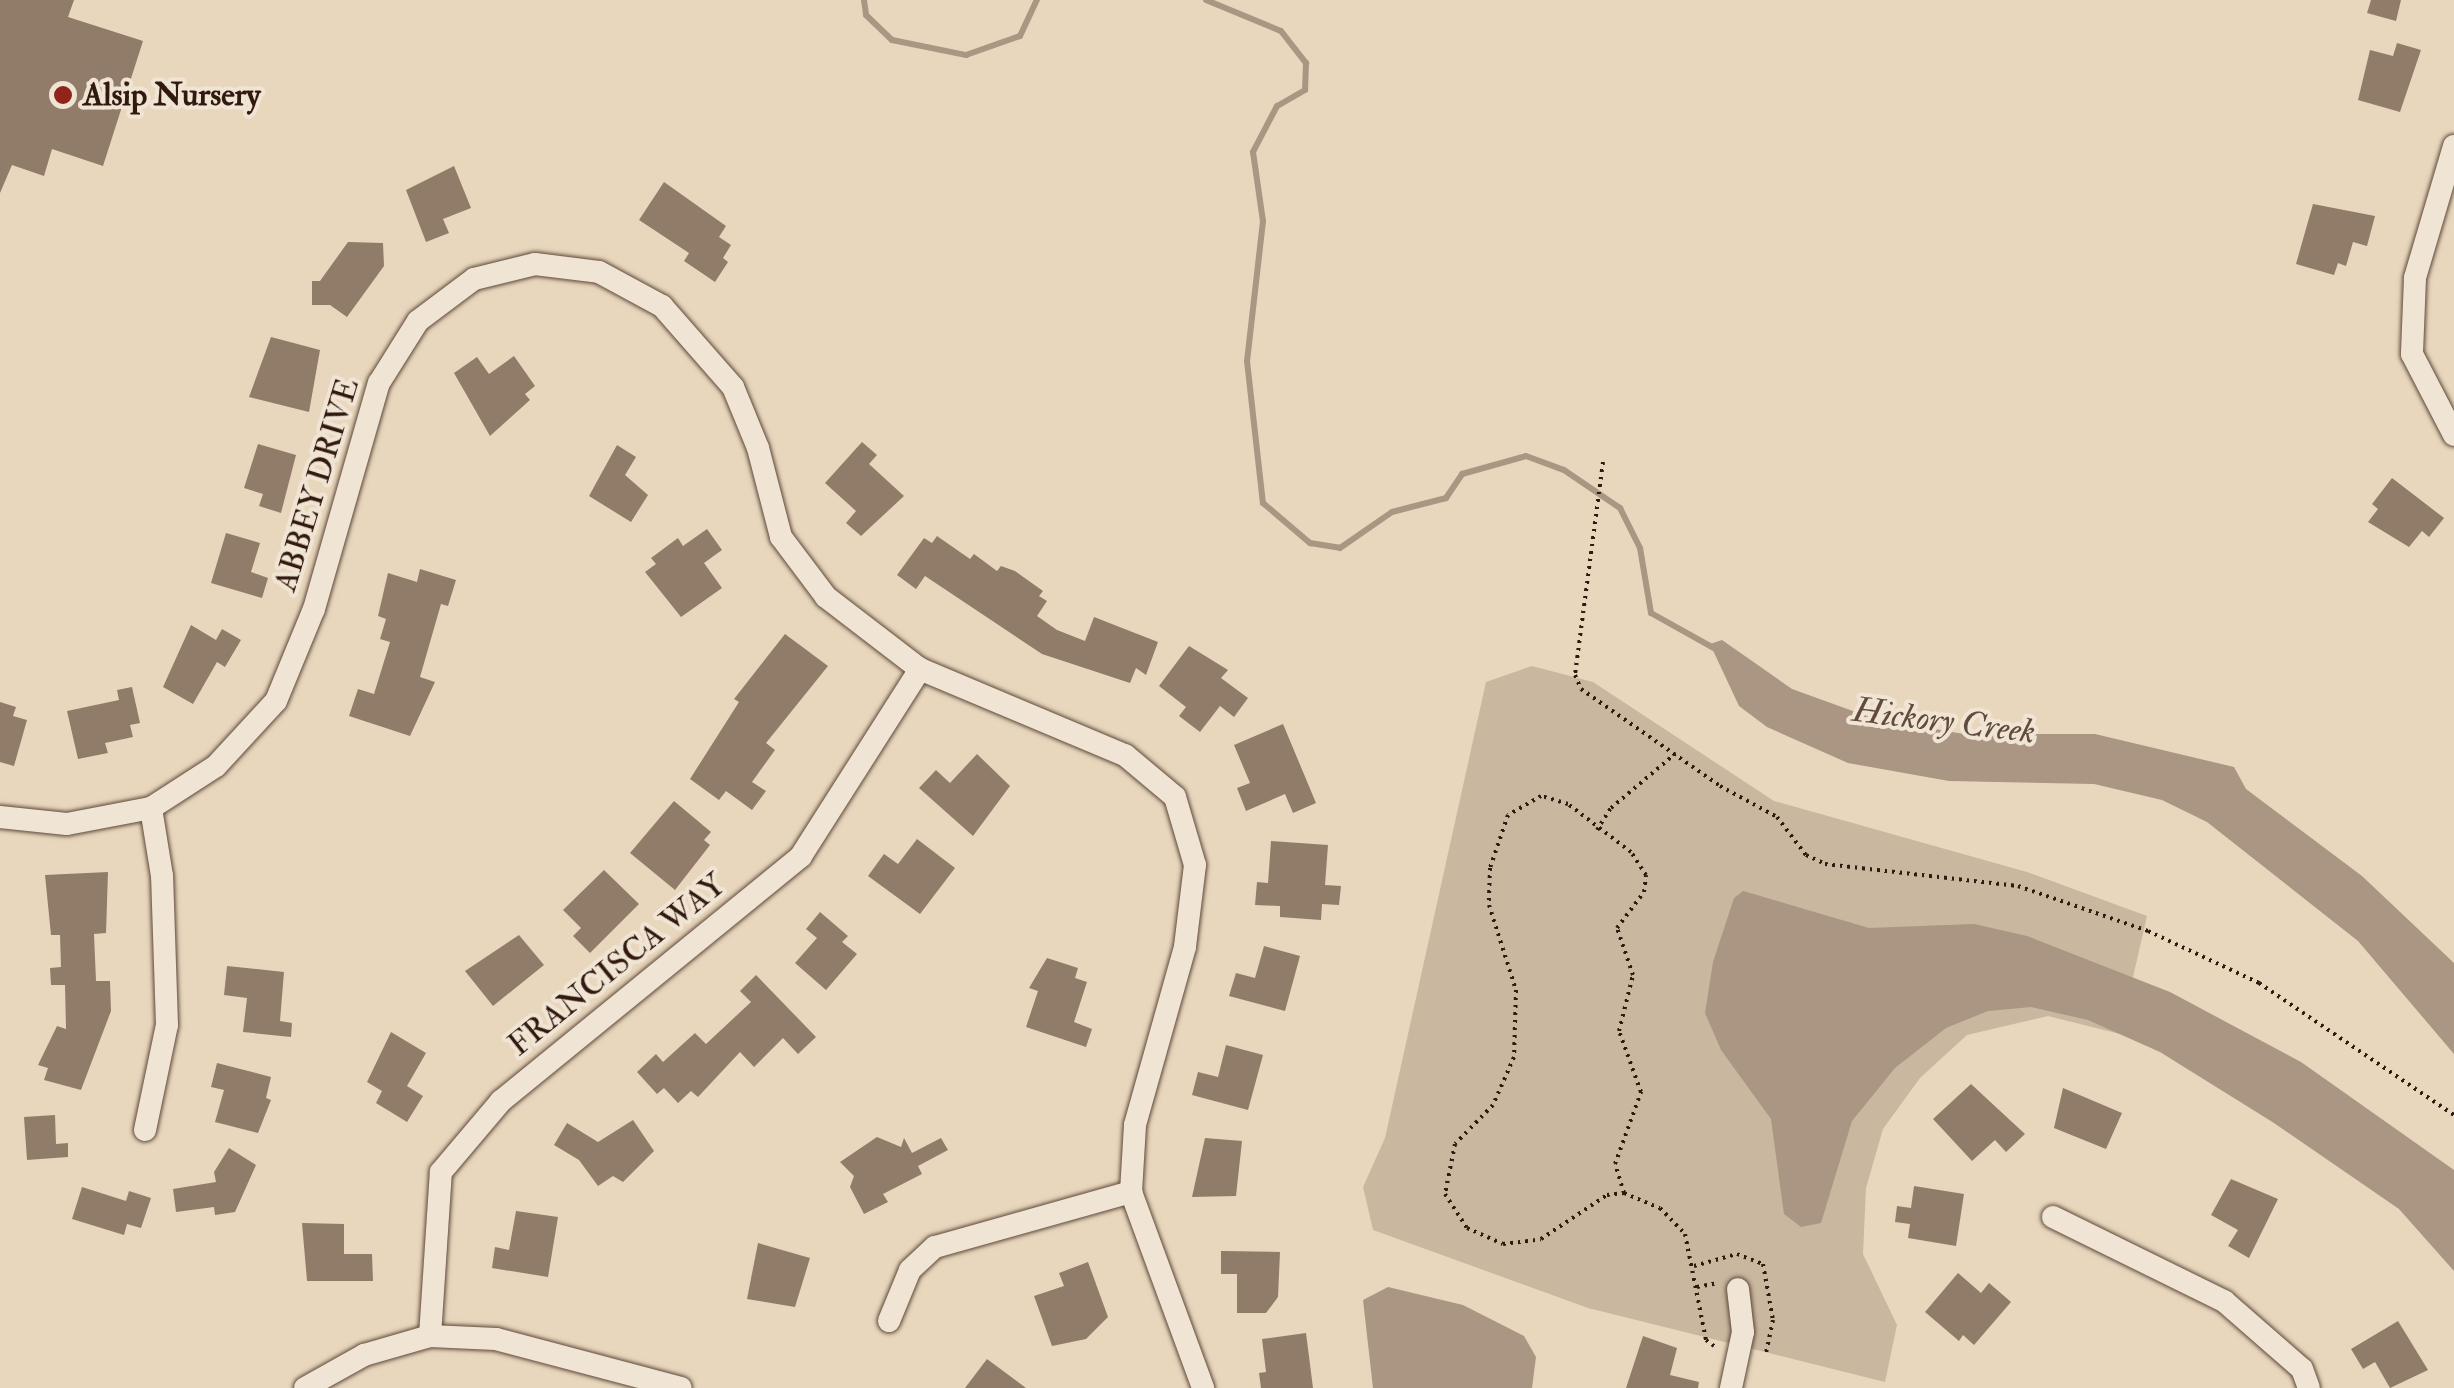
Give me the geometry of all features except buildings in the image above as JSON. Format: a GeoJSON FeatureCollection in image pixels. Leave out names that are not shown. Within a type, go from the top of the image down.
{"type":"FeatureCollection","features":[{"type":"Feature","properties":{"kind":"street"},"geometry":{"type":"LineString","coordinates":[[2454,146],[2416,278],[2412,354],[2454,434]]}},
{"type":"Feature","properties":{"kind":"street","name":"ABBEY DRIVE"},"geometry":{"type":"LineString","coordinates":[[0,817],[67,824],[151,808],[216,766],[276,701],[314,609],[379,383],[418,321],[474,278],[535,264],[599,272],[662,306],[733,386],[758,448],[781,537],[826,597],[920,668],[1125,755],[1175,797],[1194,865],[1185,947],[1136,1126],[1130,1192]]}},
{"type":"Feature","properties":{"kind":"street","name":"FRANCISCA WAY"},"geometry":{"type":"LineString","coordinates":[[430,1336],[441,1172],[502,1101],[800,856],[920,668]]}},
{"type":"Feature","properties":{"kind":"street"},"geometry":{"type":"LineString","coordinates":[[145,1130],[167,1025],[162,876],[151,808]]}},
{"type":"Feature","properties":{"kind":"street"},"geometry":{"type":"LineString","coordinates":[[889,1321],[910,1270],[935,1247],[1130,1192],[1202,1388]]}},
{"type":"Feature","properties":{"kind":"street"},"geometry":{"type":"LineString","coordinates":[[2053,1217],[2224,1301],[2302,1369],[2309,1388]]}},
{"type":"Feature","properties":{"kind":"street"},"geometry":{"type":"LineString","coordinates":[[1731,1388],[1740,1358],[1738,1289]]}},
{"type":"Feature","properties":{"kind":"street"},"geometry":{"type":"LineString","coordinates":[[304,1388],[364,1356],[430,1336],[496,1338],[681,1388]]}},
{"type":"Feature","properties":{"kind":"path"},"geometry":{"type":"LineString","coordinates":[[1603,462],[1589,532],[1575,675],[1581,688],[1675,754],[1777,818],[1806,855],[1825,864],[2018,886],[2148,931],[2259,983],[2454,1114]]}},
{"type":"Feature","properties":{"kind":"path"},"geometry":{"type":"LineString","coordinates":[[1596,831],[1610,808],[1675,754]]}},
{"type":"Feature","properties":{"kind":"path"},"geometry":{"type":"LineString","coordinates":[[1624,1193],[1614,1164],[1641,1092],[1619,1031],[1632,975],[1618,928],[1644,892],[1646,875],[1630,852],[1596,831],[1568,804],[1541,796],[1508,815],[1497,838],[1489,905],[1520,1022],[1505,1084],[1455,1144],[1444,1178],[1453,1212],[1467,1228],[1503,1244],[1541,1239],[1590,1202],[1624,1193],[1660,1208],[1686,1234],[1706,1340],[1714,1346]]}},
{"type":"Feature","properties":{"kind":"shaded area"},"geometry":{"type":"Polygon","coordinates":[[[1722,640],[1792,689],[1875,719],[1964,734],[2095,734],[2234,767],[2246,789],[2362,876],[2454,963],[2454,1054],[2358,941],[2207,822],[2162,800],[2094,784],[1949,781],[1848,763],[1767,727],[1739,706],[1710,644],[1722,640]]]}},
{"type":"Feature","properties":{"kind":"shaded area"},"geometry":{"type":"Polygon","coordinates":[[[1532,666],[1593,682],[1774,801],[2027,872],[2147,916],[2120,1034],[2048,1016],[1967,1035],[1920,1078],[1883,1129],[1866,1188],[1863,1254],[1897,1325],[1885,1382],[1588,1308],[1373,1230],[1363,1187],[1385,1138],[1486,682],[1532,666]]]}},
{"type":"Feature","properties":{"kind":"shaded area"},"geometry":{"type":"Polygon","coordinates":[[[1743,891],[1869,928],[1974,924],[2027,936],[2170,992],[2301,1062],[2454,1170],[2454,1271],[2399,1209],[2274,1123],[2160,1052],[2088,1020],[2031,1007],[1988,1011],[1946,1028],[1895,1068],[1852,1121],[1821,1223],[1801,1227],[1784,1214],[1771,1119],[1721,1050],[1705,1013],[1713,962],[1734,898],[1743,891]]]}},
{"type":"Feature","properties":{"kind":"shaded area"},"geometry":{"type":"Polygon","coordinates":[[[1388,1287],[1463,1305],[1524,1336],[1536,1357],[1532,1388],[1373,1388],[1363,1300],[1388,1287]]]}},
{"type":"Feature","properties":{"kind":"waterway","name":"Hickory Creek"},"geometry":{"type":"LineString","coordinates":[[864,0],[866,15],[892,40],[966,55],[1020,36],[1037,0]]}},
{"type":"Feature","properties":{"kind":"waterway","name":"Hickory Creek"},"geometry":{"type":"LineString","coordinates":[[1206,0],[1281,31],[1306,63],[1305,90],[1277,106],[1253,152],[1263,221],[1247,361],[1263,503],[1310,543],[1340,548],[1392,512],[1446,498],[1462,474],[1526,456],[1564,470],[1620,508],[1640,548],[1651,613],[1714,648]]}},
{"type":"Feature","properties":{"kind":"place","name":"Alsip Nursery"},"geometry":{"type":"Point","coordinates":[63,95]}}]}
